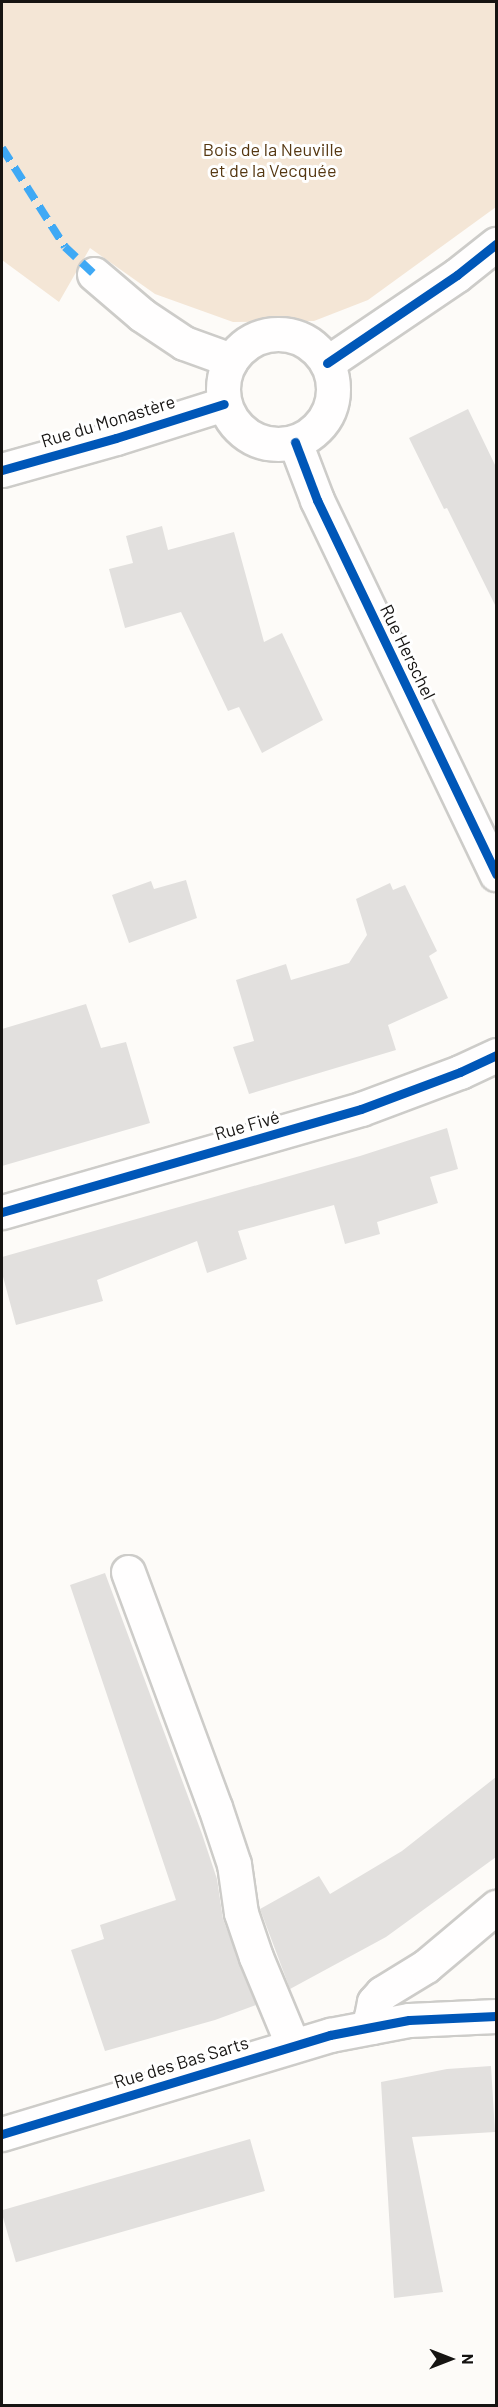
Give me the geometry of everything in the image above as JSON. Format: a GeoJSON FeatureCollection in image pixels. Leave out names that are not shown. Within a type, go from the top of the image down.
{"type":"FeatureCollection","features":[{"type":"Feature","properties":{"kind":"street"},"geometry":{"type":"LineString","coordinates":[[327,363],[457,275],[496,244]]}},
{"type":"Feature","properties":{"kind":"street"},"geometry":{"type":"LineString","coordinates":[[94,274],[142,315],[184,343],[231,360]]}},
{"type":"Feature","properties":{"kind":"street"},"geometry":{"type":"LineString","coordinates":[[272,334],[288,335],[310,345],[327,363],[332,382],[332,401],[325,419],[312,434],[295,442],[277,445],[259,442],[244,434],[232,420],[224,404],[224,374],[231,360],[242,347],[256,338],[272,334]]}},
{"type":"Feature","properties":{"kind":"street","name":"Rue du Monastère"},"geometry":{"type":"LineString","coordinates":[[2,470],[116,438],[224,404]]}},
{"type":"Feature","properties":{"kind":"street","name":"Rue Herschel"},"geometry":{"type":"LineString","coordinates":[[295,442],[317,500],[496,874]]}},
{"type":"Feature","properties":{"kind":"street","name":"Rue Fivé"},"geometry":{"type":"LineString","coordinates":[[2,1212],[361,1109],[460,1072],[496,1054]]}},
{"type":"Feature","properties":{"kind":"street"},"geometry":{"type":"LineString","coordinates":[[128,1572],[234,1864],[239,1902],[256,1957],[293,2046]]}},
{"type":"Feature","properties":{"kind":"street"},"geometry":{"type":"LineString","coordinates":[[372,2027],[370,2017],[374,2002],[382,1993],[426,1966],[496,1907]]}},
{"type":"Feature","properties":{"kind":"street","name":"Rue des Bas Sarts"},"geometry":{"type":"LineString","coordinates":[[2,2134],[293,2046],[372,2027],[409,2020],[496,2016]]}},
{"type":"Feature","properties":{"kind":"green space","name":"Bois de la Neuville et de la Vecquée"},"geometry":{"type":"Polygon","coordinates":[[[2,2],[496,2],[496,207],[368,300],[314,321],[233,322],[155,294],[90,248],[59,302],[2,260],[2,2]]]}},
{"type":"Feature","properties":{"kind":"building"},"geometry":{"type":"Polygon","coordinates":[[[468,409],[496,467],[496,607],[409,438],[468,409]]]}},
{"type":"Feature","properties":{"kind":"building"},"geometry":{"type":"Polygon","coordinates":[[[162,526],[168,550],[234,532],[264,642],[282,633],[323,720],[262,753],[239,707],[228,711],[181,612],[125,628],[109,569],[133,563],[126,536],[162,526]]]}},
{"type":"Feature","properties":{"kind":"building"},"geometry":{"type":"Polygon","coordinates":[[[186,880],[197,918],[129,943],[112,895],[151,881],[154,889],[186,880]]]}},
{"type":"Feature","properties":{"kind":"building"},"geometry":{"type":"Polygon","coordinates":[[[390,883],[393,890],[405,885],[437,951],[429,956],[448,998],[388,1025],[396,1050],[249,1094],[233,1047],[254,1041],[236,980],[286,964],[291,980],[349,963],[367,935],[356,899],[390,883]]]}},
{"type":"Feature","properties":{"kind":"building"},"geometry":{"type":"Polygon","coordinates":[[[86,1004],[101,1048],[126,1042],[150,1123],[2,1166],[2,1029],[86,1004]]]}},
{"type":"Feature","properties":{"kind":"building"},"geometry":{"type":"Polygon","coordinates":[[[447,1128],[458,1169],[430,1177],[438,1203],[377,1222],[380,1234],[345,1244],[334,1205],[238,1231],[247,1259],[207,1273],[197,1241],[97,1280],[103,1301],[16,1325],[2,1273],[2,1257],[360,1156],[447,1128]]]}},
{"type":"Feature","properties":{"kind":"building"},"geometry":{"type":"Polygon","coordinates":[[[105,1573],[202,1834],[217,1879],[223,1919],[256,2005],[215,2020],[105,2051],[71,1950],[104,1939],[100,1925],[176,1900],[70,1585],[105,1573]]]}},
{"type":"Feature","properties":{"kind":"building"},"geometry":{"type":"Polygon","coordinates":[[[496,1777],[496,1857],[386,1937],[290,1989],[260,1909],[319,1876],[330,1894],[402,1851],[496,1777]]]}},
{"type":"Feature","properties":{"kind":"building"},"geometry":{"type":"Polygon","coordinates":[[[491,2066],[495,2132],[412,2137],[443,2292],[394,2298],[381,2082],[447,2069],[491,2066]]]}},
{"type":"Feature","properties":{"kind":"building"},"geometry":{"type":"Polygon","coordinates":[[[250,2139],[265,2191],[16,2262],[2,2210],[250,2139]]]}},
{"type":"Feature","properties":{"kind":"marked path"},"geometry":{"type":"LineString","coordinates":[[2,148],[65,247],[94,274]]}},
{"type":"Feature","properties":{"kind":"cycle path"},"geometry":{"type":"LineString","coordinates":[[327,363],[457,275],[496,244]]}},
{"type":"Feature","properties":{"kind":"cycle path"},"geometry":{"type":"LineString","coordinates":[[2,470],[116,438],[224,404]]}},
{"type":"Feature","properties":{"kind":"cycle path"},"geometry":{"type":"LineString","coordinates":[[295,442],[317,500],[496,874]]}},
{"type":"Feature","properties":{"kind":"cycle path"},"geometry":{"type":"LineString","coordinates":[[2,1212],[361,1109],[460,1072],[496,1055]]}},
{"type":"Feature","properties":{"kind":"cycle path"},"geometry":{"type":"LineString","coordinates":[[2,2134],[330,2035],[409,2020],[496,2016]]}}]}
